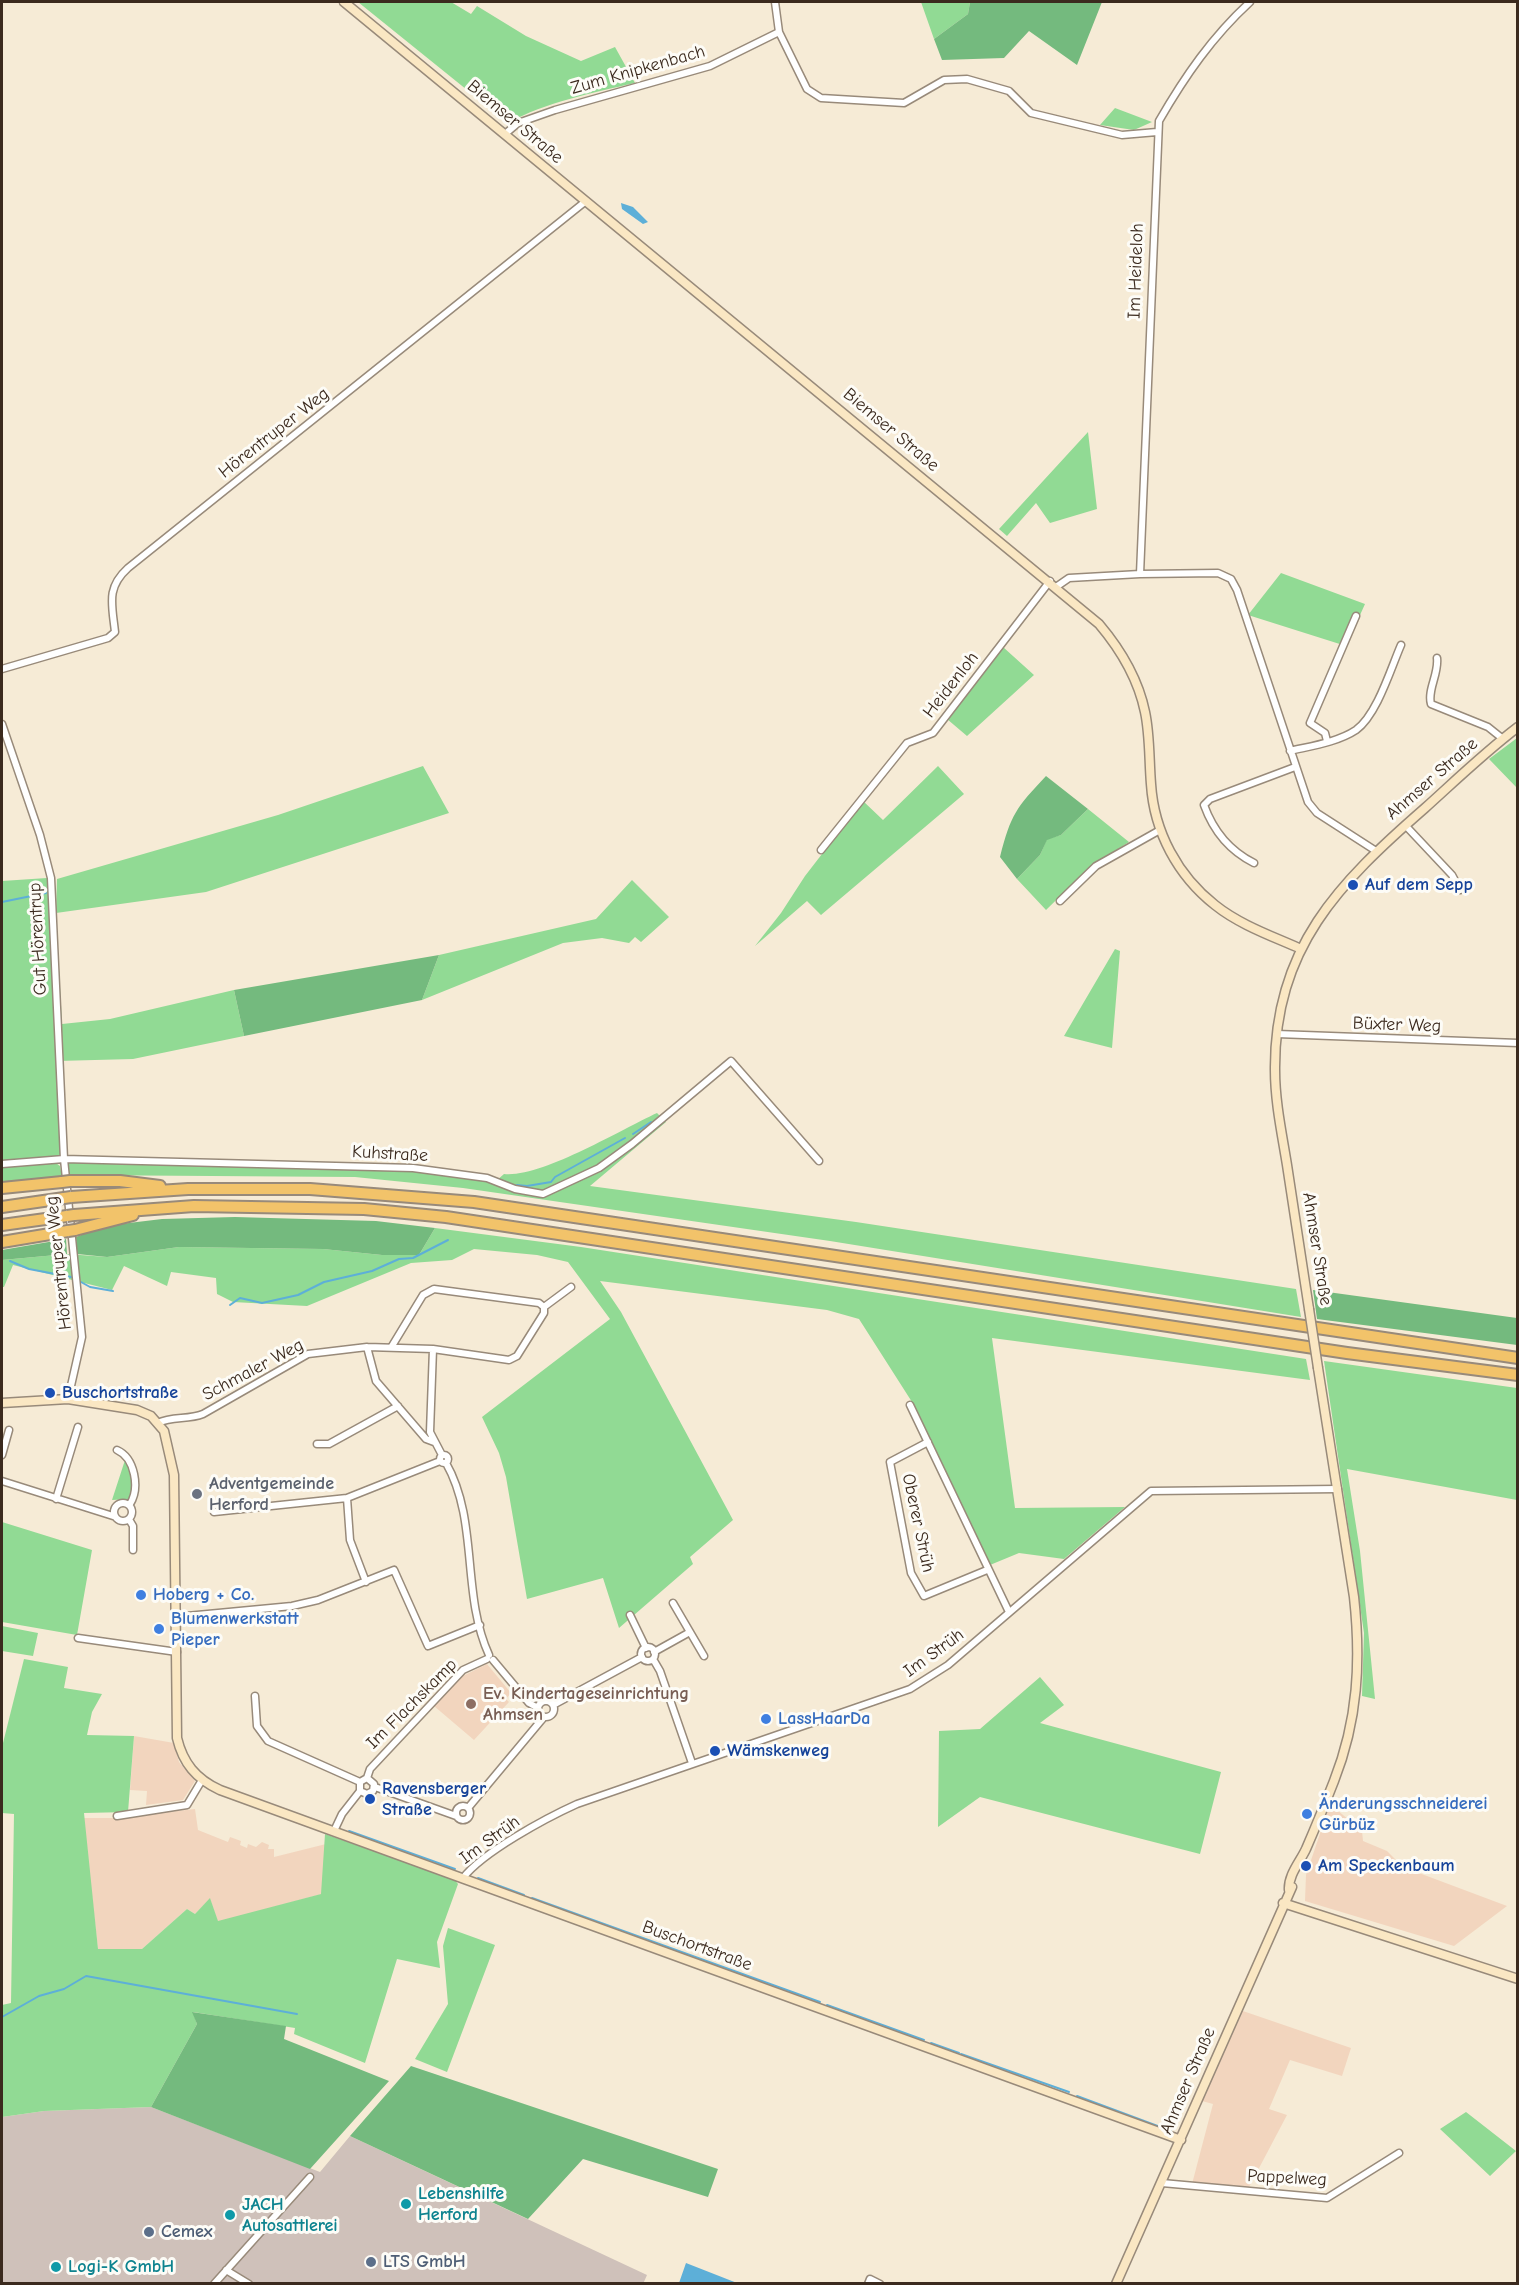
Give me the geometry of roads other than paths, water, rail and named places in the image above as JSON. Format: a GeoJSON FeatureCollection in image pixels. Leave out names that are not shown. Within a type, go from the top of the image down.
{"type":"FeatureCollection","features":[{"type":"Feature","properties":{"kind":"highway"},"geometry":{"type":"LineString","coordinates":[[2,1188],[66,1182],[120,1181],[188,1189]]}},
{"type":"Feature","properties":{"kind":"highway"},"geometry":{"type":"LineString","coordinates":[[2,1207],[68,1197],[188,1189],[310,1189],[474,1202],[1518,1358]]}},
{"type":"Feature","properties":{"kind":"highway"},"geometry":{"type":"LineString","coordinates":[[2,1242],[72,1230],[166,1207]]}},
{"type":"Feature","properties":{"kind":"highway"},"geometry":{"type":"LineString","coordinates":[[2,1225],[166,1207],[364,1209],[446,1217],[1357,1354],[1518,1375]]}},
{"type":"Feature","properties":{"kind":"street","name":"Biemser Straße"},"geometry":{"type":"LineString","coordinates":[[344,2],[1099,624],[1122,653],[1132,673],[1145,712],[1151,787],[1160,830],[1176,862],[1206,897],[1244,923],[1301,949]]}},
{"type":"Feature","properties":{"kind":"street"},"geometry":{"type":"LineString","coordinates":[[775,2],[779,32],[807,89],[821,98],[904,103],[944,80],[966,79],[1009,91],[1030,113],[1122,135],[1157,132]]}},
{"type":"Feature","properties":{"kind":"street","name":"Im Heideloh"},"geometry":{"type":"LineString","coordinates":[[1140,573],[1159,121],[1187,73],[1214,39],[1250,2]]}},
{"type":"Feature","properties":{"kind":"street","name":"Zum Knipkenbach"},"geometry":{"type":"LineString","coordinates":[[505,134],[518,123],[555,110],[710,66],[779,32]]}},
{"type":"Feature","properties":{"kind":"street","name":"Hörentruper Weg"},"geometry":{"type":"LineString","coordinates":[[2,669],[108,638],[115,632],[111,591],[116,578],[586,201]]}},
{"type":"Feature","properties":{"kind":"street"},"geometry":{"type":"LineString","coordinates":[[1053,584],[1069,578],[1140,573],[1218,573],[1231,579],[1238,590],[1308,802],[1317,813],[1376,851]]}},
{"type":"Feature","properties":{"kind":"street","name":"Heidenloh"},"geometry":{"type":"LineString","coordinates":[[821,850],[907,744],[933,733],[1053,584]]}},
{"type":"Feature","properties":{"kind":"street"},"geometry":{"type":"LineString","coordinates":[[1327,741],[1325,733],[1310,723],[1356,616]]}},
{"type":"Feature","properties":{"kind":"street"},"geometry":{"type":"LineString","coordinates":[[1290,751],[1354,731],[1368,718],[1401,645]]}},
{"type":"Feature","properties":{"kind":"street"},"geometry":{"type":"LineString","coordinates":[[1437,658],[1438,670],[1429,699],[1431,704],[1488,727],[1503,739]]}},
{"type":"Feature","properties":{"kind":"street","name":"Gut Hörentrup"},"geometry":{"type":"LineString","coordinates":[[2,724],[40,836],[51,878],[64,1159]]}},
{"type":"Feature","properties":{"kind":"street","name":"Ahmser Straße"},"geometry":{"type":"LineString","coordinates":[[1116,2283],[1162,2183],[1289,1890],[1343,1758],[1358,1683],[1358,1628],[1278,1102],[1275,1071],[1277,1034],[1285,995],[1301,949],[1330,900],[1376,851],[1518,727]]}},
{"type":"Feature","properties":{"kind":"street"},"geometry":{"type":"LineString","coordinates":[[1254,863],[1241,856],[1211,826],[1204,805],[1210,799],[1295,767]]}},
{"type":"Feature","properties":{"kind":"street"},"geometry":{"type":"LineString","coordinates":[[1405,825],[1452,875],[1460,890]]}},
{"type":"Feature","properties":{"kind":"street"},"geometry":{"type":"LineString","coordinates":[[1059,902],[1096,866],[1160,830]]}},
{"type":"Feature","properties":{"kind":"street","name":"Büxter Weg"},"geometry":{"type":"LineString","coordinates":[[1277,1034],[1518,1043]]}},
{"type":"Feature","properties":{"kind":"street","name":"Kuhstraße"},"geometry":{"type":"LineString","coordinates":[[2,1164],[64,1159],[413,1168],[487,1178],[522,1191],[543,1194],[599,1168],[632,1144],[731,1061],[819,1161]]}},
{"type":"Feature","properties":{"kind":"street","name":"Hörentruper Weg"},"geometry":{"type":"LineString","coordinates":[[64,1159],[82,1337],[68,1399]]}},
{"type":"Feature","properties":{"kind":"street"},"geometry":{"type":"LineString","coordinates":[[392,1346],[423,1295],[434,1289],[538,1304],[544,1307],[571,1287]]}},
{"type":"Feature","properties":{"kind":"street","name":"Schmaler Weg"},"geometry":{"type":"LineString","coordinates":[[158,1423],[166,1419],[193,1418],[203,1414],[308,1354],[392,1346],[514,1359],[544,1313],[544,1307]]}},
{"type":"Feature","properties":{"kind":"street"},"geometry":{"type":"LineString","coordinates":[[367,1347],[372,1373],[426,1439],[434,1442]]}},
{"type":"Feature","properties":{"kind":"street"},"geometry":{"type":"LineString","coordinates":[[433,1349],[430,1432],[461,1497],[474,1597],[480,1625],[490,1658],[544,1717]]}},
{"type":"Feature","properties":{"kind":"street"},"geometry":{"type":"LineString","coordinates":[[2,1402],[68,1399],[136,1410],[158,1423]]}},
{"type":"Feature","properties":{"kind":"street","name":"Oberer Strüh"},"geometry":{"type":"LineString","coordinates":[[910,1405],[1009,1612]]}},
{"type":"Feature","properties":{"kind":"street"},"geometry":{"type":"LineString","coordinates":[[318,1444],[329,1444],[398,1406]]}},
{"type":"Feature","properties":{"kind":"street","name":"Buschortstraße"},"geometry":{"type":"LineString","coordinates":[[158,1423],[168,1442],[174,1475],[177,1738],[188,1766],[202,1780],[220,1790],[334,1832],[1180,2140]]}},
{"type":"Feature","properties":{"kind":"street"},"geometry":{"type":"LineString","coordinates":[[56,1498],[78,1427]]}},
{"type":"Feature","properties":{"kind":"street"},"geometry":{"type":"LineString","coordinates":[[2,1455],[9,1430]]}},
{"type":"Feature","properties":{"kind":"street","name":"Oberer Strüh"},"geometry":{"type":"LineString","coordinates":[[928,1442],[890,1462],[911,1573],[924,1596],[987,1570]]}},
{"type":"Feature","properties":{"kind":"street"},"geometry":{"type":"LineString","coordinates":[[117,1450],[127,1456],[134,1471],[130,1504],[133,1550]]}},
{"type":"Feature","properties":{"kind":"street"},"geometry":{"type":"LineString","coordinates":[[214,1512],[347,1498],[443,1460]]}},
{"type":"Feature","properties":{"kind":"street"},"geometry":{"type":"LineString","coordinates":[[2,1481],[117,1519],[130,1521]]}},
{"type":"Feature","properties":{"kind":"street","name":"Im Strüh"},"geometry":{"type":"LineString","coordinates":[[463,1878],[485,1859],[556,1814],[692,1763],[910,1689],[948,1665],[1152,1491],[1338,1489]]}},
{"type":"Feature","properties":{"kind":"street"},"geometry":{"type":"LineString","coordinates":[[347,1498],[350,1540],[366,1582]]}},
{"type":"Feature","properties":{"kind":"street"},"geometry":{"type":"LineString","coordinates":[[113,1516],[116,1504],[130,1504]]}},
{"type":"Feature","properties":{"kind":"street"},"geometry":{"type":"LineString","coordinates":[[176,1617],[292,1606],[337,1594],[394,1570],[428,1646],[480,1625]]}},
{"type":"Feature","properties":{"kind":"street"},"geometry":{"type":"LineString","coordinates":[[673,1603],[704,1656]]}},
{"type":"Feature","properties":{"kind":"street"},"geometry":{"type":"LineString","coordinates":[[630,1614],[646,1648],[654,1655],[692,1763]]}},
{"type":"Feature","properties":{"kind":"street"},"geometry":{"type":"LineString","coordinates":[[642,1658],[647,1661],[690,1632]]}},
{"type":"Feature","properties":{"kind":"street"},"geometry":{"type":"LineString","coordinates":[[78,1638],[177,1652]]}},
{"type":"Feature","properties":{"kind":"street"},"geometry":{"type":"LineString","coordinates":[[642,1658],[641,1653],[646,1648]]}},
{"type":"Feature","properties":{"kind":"street","name":"Im Flachskamp"},"geometry":{"type":"LineString","coordinates":[[360,1782],[367,1778],[370,1769],[463,1670],[490,1658]]}},
{"type":"Feature","properties":{"kind":"street"},"geometry":{"type":"LineString","coordinates":[[553,1705],[642,1658]]}},
{"type":"Feature","properties":{"kind":"street"},"geometry":{"type":"LineString","coordinates":[[255,1696],[256,1726],[268,1741],[360,1782],[360,1791],[342,1815],[334,1832]]}},
{"type":"Feature","properties":{"kind":"street"},"geometry":{"type":"LineString","coordinates":[[538,1708],[547,1701],[553,1705]]}},
{"type":"Feature","properties":{"kind":"street"},"geometry":{"type":"LineString","coordinates":[[468,1808],[544,1717],[553,1714],[553,1705]]}},
{"type":"Feature","properties":{"kind":"street","name":"Im Flachskamp"},"geometry":{"type":"LineString","coordinates":[[367,1778],[373,1781],[375,1787]]}},
{"type":"Feature","properties":{"kind":"street"},"geometry":{"type":"LineString","coordinates":[[117,1816],[187,1805],[202,1780]]}},
{"type":"Feature","properties":{"kind":"street"},"geometry":{"type":"LineString","coordinates":[[360,1791],[370,1793],[375,1787],[459,1819],[467,1819],[470,1815],[468,1808]]}},
{"type":"Feature","properties":{"kind":"street"},"geometry":{"type":"LineString","coordinates":[[456,1816],[457,1808],[468,1808]]}},
{"type":"Feature","properties":{"kind":"street"},"geometry":{"type":"LineString","coordinates":[[1283,1903],[1518,1979]]}},
{"type":"Feature","properties":{"kind":"street","name":"Pappelweg"},"geometry":{"type":"LineString","coordinates":[[1162,2183],[1327,2198],[1398,2152]]}},
{"type":"Feature","properties":{"kind":"street"},"geometry":{"type":"LineString","coordinates":[[214,2283],[310,2177]]}},
{"type":"Feature","properties":{"kind":"street"},"geometry":{"type":"LineString","coordinates":[[226,2270],[249,2283]]}},
{"type":"Feature","properties":{"kind":"street"},"geometry":{"type":"LineString","coordinates":[[869,2281],[880,2283]]}},
{"type":"Feature","properties":{"kind":"water"},"geometry":{"type":"Polygon","coordinates":[[[621,203],[633,207],[648,222],[643,224],[622,209],[621,203]]]}},
{"type":"Feature","properties":{"kind":"water"},"geometry":{"type":"Polygon","coordinates":[[[686,2263],[737,2283],[679,2283],[686,2263]]]}},
{"type":"Feature","properties":{"kind":"waterway"},"geometry":{"type":"LineString","coordinates":[[2,902],[46,893]]}},
{"type":"Feature","properties":{"kind":"waterway"},"geometry":{"type":"LineString","coordinates":[[633,1134],[651,1122]]}},
{"type":"Feature","properties":{"kind":"waterway"},"geometry":{"type":"LineString","coordinates":[[517,1185],[527,1186],[551,1182],[555,1177],[625,1138]]}},
{"type":"Feature","properties":{"kind":"waterway"},"geometry":{"type":"LineString","coordinates":[[230,1305],[240,1298],[262,1303],[298,1295],[324,1282],[372,1271],[399,1259],[413,1258],[448,1240]]}},
{"type":"Feature","properties":{"kind":"waterway"},"geometry":{"type":"LineString","coordinates":[[10,1261],[29,1269],[71,1277]]}},
{"type":"Feature","properties":{"kind":"waterway"},"geometry":{"type":"LineString","coordinates":[[81,1282],[90,1287],[113,1291]]}},
{"type":"Feature","properties":{"kind":"waterway"},"geometry":{"type":"LineString","coordinates":[[349,1831],[455,1869]]}},
{"type":"Feature","properties":{"kind":"waterway"},"geometry":{"type":"LineString","coordinates":[[478,1878],[524,1895]]}},
{"type":"Feature","properties":{"kind":"waterway"},"geometry":{"type":"LineString","coordinates":[[532,1898],[820,2002]]}},
{"type":"Feature","properties":{"kind":"waterway"},"geometry":{"type":"LineString","coordinates":[[2,2017],[39,1996],[64,1989],[86,1976],[297,2014]]}},
{"type":"Feature","properties":{"kind":"waterway"},"geometry":{"type":"LineString","coordinates":[[827,2005],[924,2040]]}},
{"type":"Feature","properties":{"kind":"waterway"},"geometry":{"type":"LineString","coordinates":[[931,2043],[959,2053]]}},
{"type":"Feature","properties":{"kind":"waterway"},"geometry":{"type":"LineString","coordinates":[[961,2054],[1069,2092]]}},
{"type":"Feature","properties":{"kind":"waterway"},"geometry":{"type":"LineString","coordinates":[[1077,2096],[1171,2131]]}},
{"type":"Feature","properties":{"kind":"place","name":"Auf dem Sepp"},"geometry":{"type":"Point","coordinates":[1353,885]}},
{"type":"Feature","properties":{"kind":"place","name":"Buschortstraße"},"geometry":{"type":"Point","coordinates":[50,1393]}},
{"type":"Feature","properties":{"kind":"place","name":"Adventgemeinde Herford"},"geometry":{"type":"Point","coordinates":[197,1494]}},
{"type":"Feature","properties":{"kind":"place","name":"Hoberg + Co."},"geometry":{"type":"Point","coordinates":[141,1595]}},
{"type":"Feature","properties":{"kind":"place","name":"Blumenwerkstatt Pieper"},"geometry":{"type":"Point","coordinates":[159,1629]}},
{"type":"Feature","properties":{"kind":"place","name":"Ev. Kindertageseinrichtung Ahmsen"},"geometry":{"type":"Point","coordinates":[471,1704]}},
{"type":"Feature","properties":{"kind":"place","name":"LassHaarDa"},"geometry":{"type":"Point","coordinates":[766,1719]}},
{"type":"Feature","properties":{"kind":"place","name":"Wämskenweg"},"geometry":{"type":"Point","coordinates":[715,1751]}},
{"type":"Feature","properties":{"kind":"place","name":"Ravensberger Straße"},"geometry":{"type":"Point","coordinates":[370,1799]}},
{"type":"Feature","properties":{"kind":"place","name":"Änderungsschneiderei Gürbüz"},"geometry":{"type":"Point","coordinates":[1307,1814]}},
{"type":"Feature","properties":{"kind":"place","name":"Am Speckenbaum"},"geometry":{"type":"Point","coordinates":[1306,1866]}},
{"type":"Feature","properties":{"kind":"place","name":"Lebenshilfe Herford"},"geometry":{"type":"Point","coordinates":[406,2204]}},
{"type":"Feature","properties":{"kind":"place","name":"JACH Autosattlerei"},"geometry":{"type":"Point","coordinates":[230,2215]}},
{"type":"Feature","properties":{"kind":"place","name":"Cemex"},"geometry":{"type":"Point","coordinates":[149,2232]}},
{"type":"Feature","properties":{"kind":"place","name":"LTS GmbH"},"geometry":{"type":"Point","coordinates":[371,2262]}},
{"type":"Feature","properties":{"kind":"place","name":"Logi-K GmbH"},"geometry":{"type":"Point","coordinates":[56,2267]}}]}
